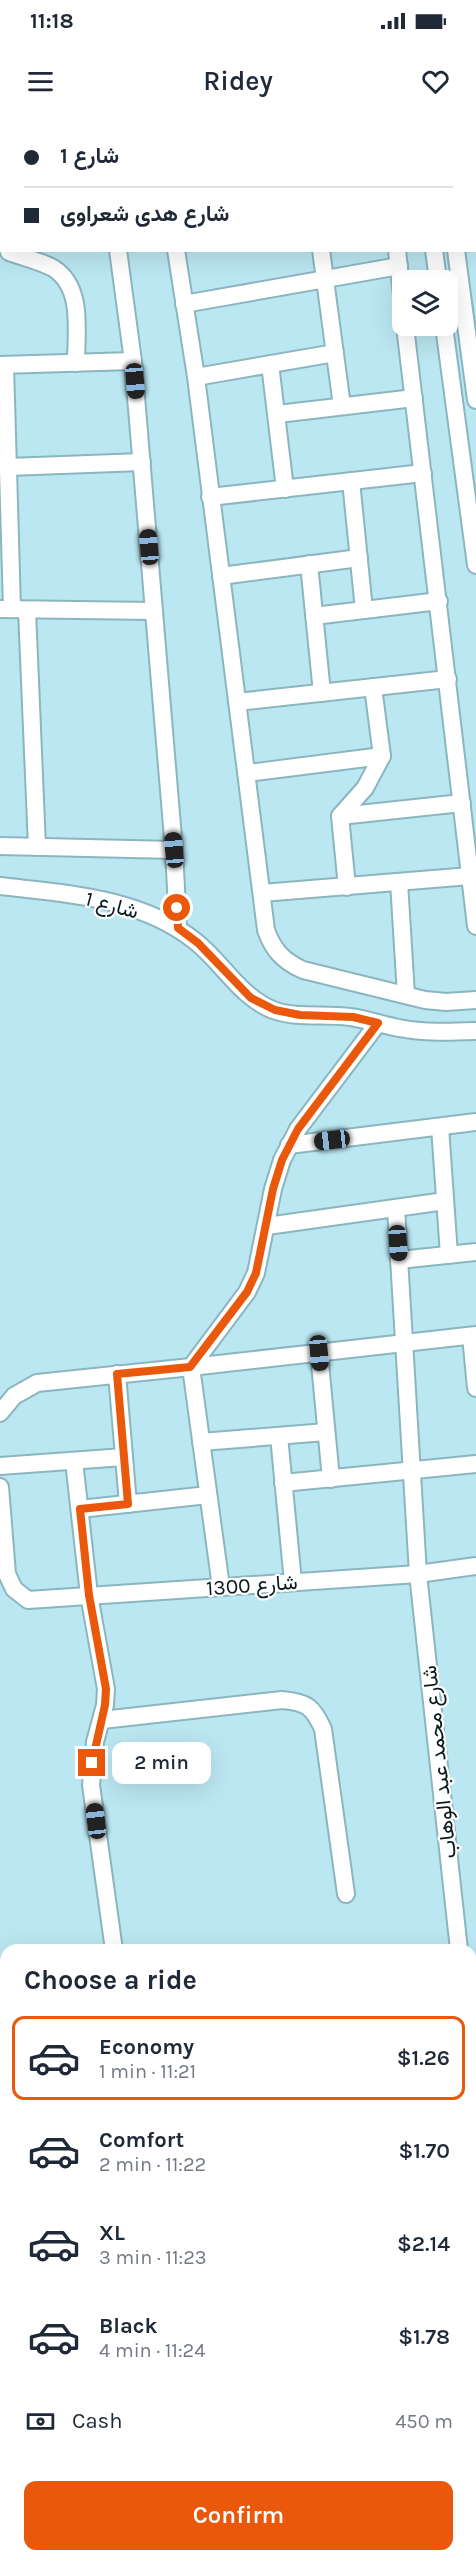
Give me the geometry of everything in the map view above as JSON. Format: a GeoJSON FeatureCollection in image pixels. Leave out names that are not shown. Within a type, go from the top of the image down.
{"type":"FeatureCollection","features":[{"type":"Feature","properties":{"kind":"street"},"geometry":{"type":"LineString","coordinates":[[118,252],[133,361],[142,462],[174,850],[178,928]]}},
{"type":"Feature","properties":{"kind":"street"},"geometry":{"type":"LineString","coordinates":[[176,252],[196,377],[248,773],[266,930],[271,943],[290,964],[303,970],[406,995],[446,1002],[476,1000]]}},
{"type":"Feature","properties":{"kind":"street"},"geometry":{"type":"LineString","coordinates":[[321,252],[342,406]]}},
{"type":"Feature","properties":{"kind":"street"},"geometry":{"type":"LineString","coordinates":[[434,252],[437,270]]}},
{"type":"Feature","properties":{"kind":"street"},"geometry":{"type":"LineString","coordinates":[[457,252],[469,295],[476,400]]}},
{"type":"Feature","properties":{"kind":"street"},"geometry":{"type":"LineString","coordinates":[[6,253],[52,267],[67,279],[76,309],[76,363]]}},
{"type":"Feature","properties":{"kind":"street"},"geometry":{"type":"LineString","coordinates":[[184,304],[325,279],[398,258]]}},
{"type":"Feature","properties":{"kind":"street"},"geometry":{"type":"LineString","coordinates":[[406,336],[440,601],[476,926]]}},
{"type":"Feature","properties":{"kind":"street"},"geometry":{"type":"LineString","coordinates":[[445,336],[476,565]]}},
{"type":"Feature","properties":{"kind":"street"},"geometry":{"type":"LineString","coordinates":[[196,377],[335,353]]}},
{"type":"Feature","properties":{"kind":"street"},"geometry":{"type":"LineString","coordinates":[[37,847],[13,609],[3,365],[133,361]]}},
{"type":"Feature","properties":{"kind":"street"},"geometry":{"type":"LineString","coordinates":[[270,364],[278,414],[285,489]]}},
{"type":"Feature","properties":{"kind":"street"},"geometry":{"type":"LineString","coordinates":[[278,414],[414,398]]}},
{"type":"Feature","properties":{"kind":"street"},"geometry":{"type":"LineString","coordinates":[[8,467],[142,462]]}},
{"type":"Feature","properties":{"kind":"street"},"geometry":{"type":"LineString","coordinates":[[210,497],[423,472]]}},
{"type":"Feature","properties":{"kind":"street"},"geometry":{"type":"LineString","coordinates":[[351,481],[364,610]]}},
{"type":"Feature","properties":{"kind":"street"},"geometry":{"type":"LineString","coordinates":[[221,576],[359,558]]}},
{"type":"Feature","properties":{"kind":"street"},"geometry":{"type":"LineString","coordinates":[[309,564],[322,693]]}},
{"type":"Feature","properties":{"kind":"street"},"geometry":{"type":"LineString","coordinates":[[314,616],[440,601]]}},
{"type":"Feature","properties":{"kind":"street"},"geometry":{"type":"LineString","coordinates":[[13,609],[154,610]]}},
{"type":"Feature","properties":{"kind":"street"},"geometry":{"type":"LineString","coordinates":[[237,702],[448,679]]}},
{"type":"Feature","properties":{"kind":"street"},"geometry":{"type":"LineString","coordinates":[[347,887],[340,816],[364,788],[382,756],[373,687]]}},
{"type":"Feature","properties":{"kind":"street"},"geometry":{"type":"LineString","coordinates":[[248,773],[382,756]]}},
{"type":"Feature","properties":{"kind":"street"},"geometry":{"type":"LineString","coordinates":[[340,816],[462,803]]}},
{"type":"Feature","properties":{"kind":"street"},"geometry":{"type":"LineString","coordinates":[[0,846],[174,850]]}},
{"type":"Feature","properties":{"kind":"street"},"geometry":{"type":"LineString","coordinates":[[262,893],[470,876]]}},
{"type":"Feature","properties":{"kind":"street"},"geometry":{"type":"LineString","coordinates":[[399,882],[406,995]]}},
{"type":"Feature","properties":{"kind":"street","name":"شارع 1"},"geometry":{"type":"LineString","coordinates":[[0,886],[93,897],[141,911],[178,928],[198,943],[251,998],[275,1010],[300,1015],[353,1017],[434,1032],[476,1031]]}},
{"type":"Feature","properties":{"kind":"street"},"geometry":{"type":"LineString","coordinates":[[221,1587],[190,1367],[247,1292],[256,1273],[273,1189],[289,1145],[298,1129],[378,1023]]}},
{"type":"Feature","properties":{"kind":"street"},"geometry":{"type":"LineString","coordinates":[[289,1145],[476,1122]]}},
{"type":"Feature","properties":{"kind":"street"},"geometry":{"type":"LineString","coordinates":[[440,1127],[448,1255]]}},
{"type":"Feature","properties":{"kind":"street"},"geometry":{"type":"LineString","coordinates":[[267,1226],[445,1201]]}},
{"type":"Feature","properties":{"kind":"street","name":"شارع محمد عبد الوهاب"},"geometry":{"type":"LineString","coordinates":[[396,1208],[418,1574],[458,1944]]}},
{"type":"Feature","properties":{"kind":"street"},"geometry":{"type":"LineString","coordinates":[[399,1260],[476,1252]]}},
{"type":"Feature","properties":{"kind":"street"},"geometry":{"type":"LineString","coordinates":[[0,1413],[14,1396],[37,1383],[473,1335],[476,1388]]}},
{"type":"Feature","properties":{"kind":"street"},"geometry":{"type":"LineString","coordinates":[[319,1353],[331,1479]]}},
{"type":"Feature","properties":{"kind":"street"},"geometry":{"type":"LineString","coordinates":[[117,1374],[128,1504]]}},
{"type":"Feature","properties":{"kind":"street"},"geometry":{"type":"LineString","coordinates":[[201,1442],[326,1432]]}},
{"type":"Feature","properties":{"kind":"street"},"geometry":{"type":"LineString","coordinates":[[279,1436],[293,1582]]}},
{"type":"Feature","properties":{"kind":"street"},"geometry":{"type":"LineString","coordinates":[[0,1466],[124,1457]]}},
{"type":"Feature","properties":{"kind":"street"},"geometry":{"type":"LineString","coordinates":[[74,1461],[89,1595],[106,1689],[102,1720],[95,1742],[91,1785],[113,1944]]}},
{"type":"Feature","properties":{"kind":"street"},"geometry":{"type":"LineString","coordinates":[[283,1483],[476,1464]]}},
{"type":"Feature","properties":{"kind":"street","name":"شارع 1300"},"geometry":{"type":"LineString","coordinates":[[0,1487],[7,1574],[14,1589],[28,1600],[418,1574],[476,1566]]}},
{"type":"Feature","properties":{"kind":"street"},"geometry":{"type":"LineString","coordinates":[[80,1509],[208,1496]]}},
{"type":"Feature","properties":{"kind":"street"},"geometry":{"type":"LineString","coordinates":[[102,1720],[282,1700],[300,1702],[315,1712],[323,1729],[346,1894]]}},
{"type":"Feature","properties":{"kind":"route"},"geometry":{"type":"LineString","coordinates":[[92,1763],[105,1705],[106,1689],[89,1595],[80,1509],[128,1504],[117,1374],[190,1367],[247,1292],[256,1273],[273,1189],[289,1145],[298,1129],[378,1023],[327,1014],[300,1015],[275,1010],[251,998],[232,981],[198,943],[178,928],[177,908]]}}]}
